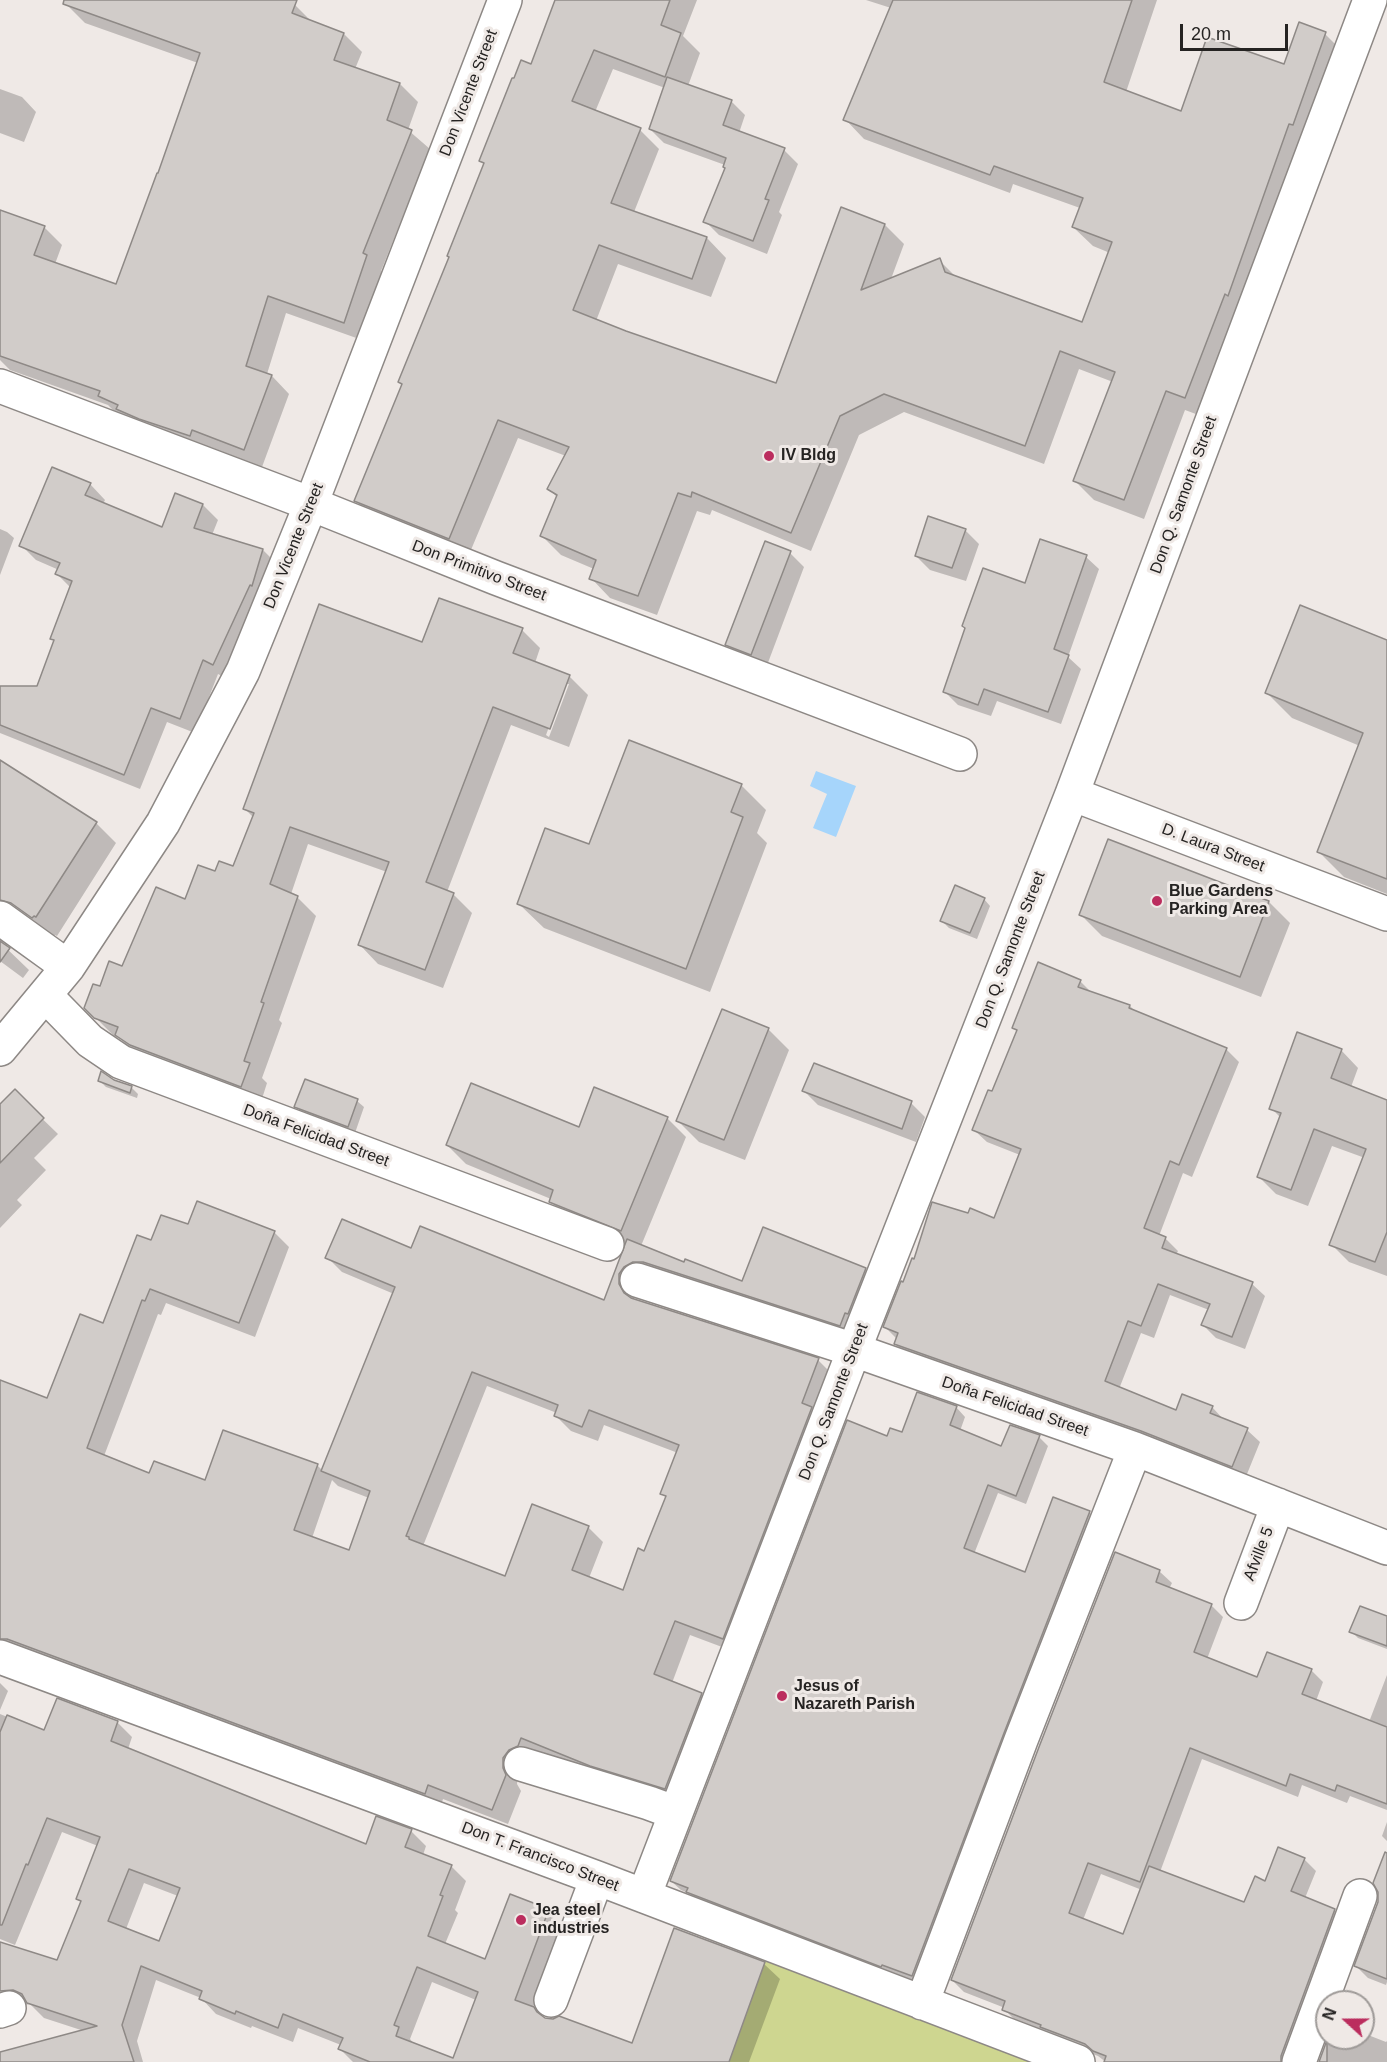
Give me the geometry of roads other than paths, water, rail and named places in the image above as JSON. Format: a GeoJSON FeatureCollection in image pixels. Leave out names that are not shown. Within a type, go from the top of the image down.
{"type":"FeatureCollection","features":[{"type":"Feature","properties":{"kind":"street","name":"Don Vicente Street"},"geometry":{"type":"LineString","coordinates":[[0,1048],[68,967],[163,823],[243,671],[311,504],[505,0]]}},
{"type":"Feature","properties":{"kind":"street","name":"Don Q. Samonte Street"},"geometry":{"type":"LineString","coordinates":[[644,1896],[854,1350],[1072,794],[1370,0]]}},
{"type":"Feature","properties":{"kind":"street","name":"Don Primitivo Street"},"geometry":{"type":"LineString","coordinates":[[0,386],[960,754]]}},
{"type":"Feature","properties":{"kind":"street","name":"D. Laura Street"},"geometry":{"type":"LineString","coordinates":[[1072,794],[1387,914]]}},
{"type":"Feature","properties":{"kind":"street"},"geometry":{"type":"LineString","coordinates":[[0,918],[68,967]]}},
{"type":"Feature","properties":{"kind":"street","name":"Doña Felicidad Street"},"geometry":{"type":"LineString","coordinates":[[46,996],[90,1041],[121,1062],[607,1244]]}},
{"type":"Feature","properties":{"kind":"street","name":"Doña Felicidad Street"},"geometry":{"type":"LineString","coordinates":[[637,1280],[854,1350],[1135,1449],[1387,1548]]}},
{"type":"Feature","properties":{"kind":"street"},"geometry":{"type":"LineString","coordinates":[[922,2003],[1021,1740],[1135,1449]]}},
{"type":"Feature","properties":{"kind":"street","name":"Afville 5"},"geometry":{"type":"LineString","coordinates":[[1241,1603],[1278,1505]]}},
{"type":"Feature","properties":{"kind":"street","name":"Don T. Francisco Street"},"geometry":{"type":"LineString","coordinates":[[0,1657],[597,1878],[1078,2062]]}},
{"type":"Feature","properties":{"kind":"street"},"geometry":{"type":"LineString","coordinates":[[521,1764],[676,1813]]}},
{"type":"Feature","properties":{"kind":"street"},"geometry":{"type":"LineString","coordinates":[[551,2000],[597,1878]]}},
{"type":"Feature","properties":{"kind":"street"},"geometry":{"type":"LineString","coordinates":[[1299,2062],[1360,1896]]}},
{"type":"Feature","properties":{"kind":"water"},"geometry":{"type":"Polygon","coordinates":[[[816,771],[856,786],[836,837],[813,828],[827,794],[810,786],[816,771]]]}},
{"type":"Feature","properties":{"kind":"place","name":"IV Bldg"},"geometry":{"type":"Point","coordinates":[769,456]}},
{"type":"Feature","properties":{"kind":"place","name":"Blue Gardens Parking Area"},"geometry":{"type":"Point","coordinates":[1157,901]}},
{"type":"Feature","properties":{"kind":"place","name":"Jesus of Nazareth Parish"},"geometry":{"type":"Point","coordinates":[782,1696]}},
{"type":"Feature","properties":{"kind":"place","name":"Jea steel industries"},"geometry":{"type":"Point","coordinates":[521,1920]}}]}
